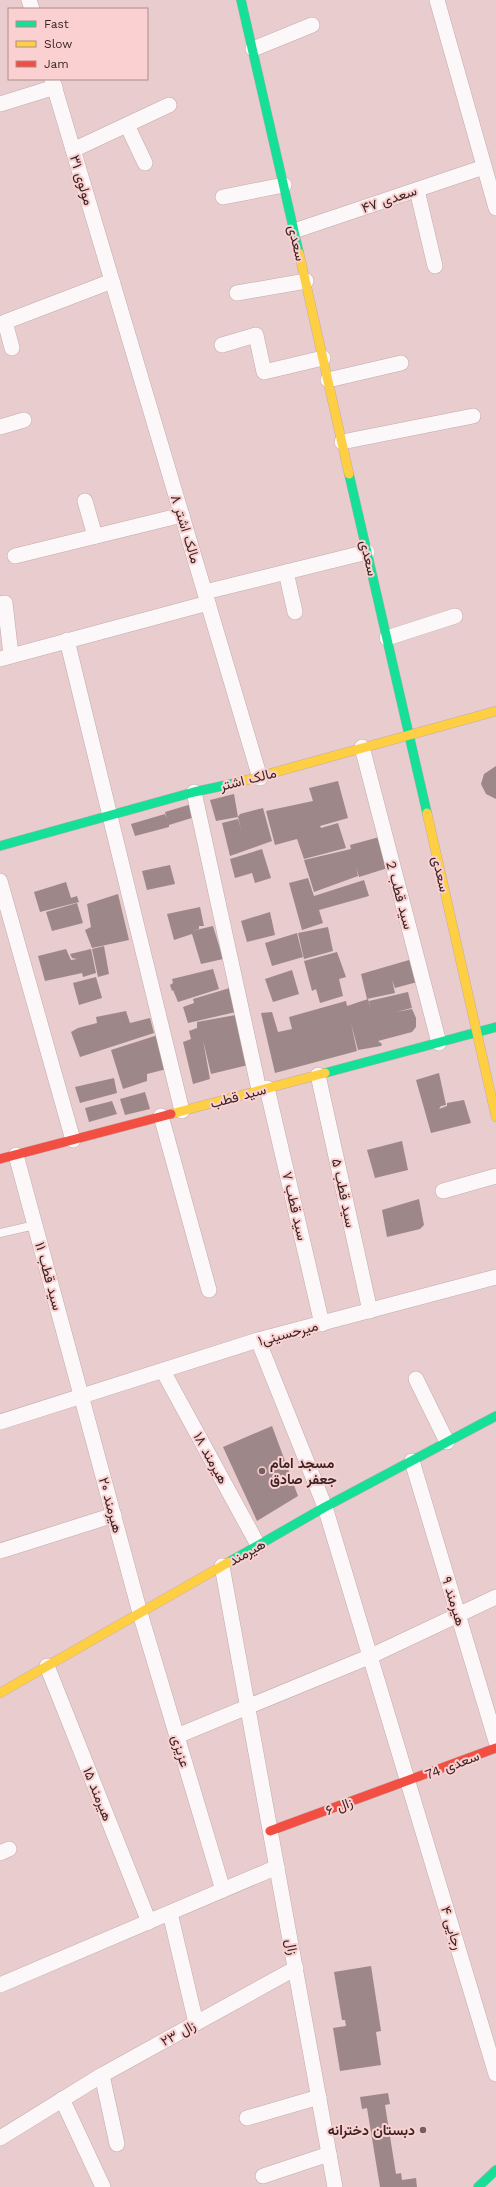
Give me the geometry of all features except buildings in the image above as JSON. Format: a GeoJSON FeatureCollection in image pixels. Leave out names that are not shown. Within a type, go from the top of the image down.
{"type":"FeatureCollection","features":[{"type":"Feature","properties":{"kind":"main road","name":"سعدی"},"geometry":{"type":"LineString","coordinates":[[242,0],[496,1117]]}},
{"type":"Feature","properties":{"kind":"main road","name":"مالک اشتر"},"geometry":{"type":"LineString","coordinates":[[0,846],[194,792],[260,778],[362,747],[496,711]]}},
{"type":"Feature","properties":{"kind":"main road","name":"سید قطب"},"geometry":{"type":"LineString","coordinates":[[0,1159],[496,1027]]}},
{"type":"Feature","properties":{"kind":"main road","name":"هیرمند"},"geometry":{"type":"LineString","coordinates":[[0,1693],[325,1507],[496,1416]]}},
{"type":"Feature","properties":{"kind":"main road","name":"سعدی 74"},"geometry":{"type":"LineString","coordinates":[[409,1781],[496,1748]]}},
{"type":"Feature","properties":{"kind":"main road","name":"زال ۶"},"geometry":{"type":"LineString","coordinates":[[270,1831],[409,1781]]}},
{"type":"Feature","properties":{"kind":"main road"},"geometry":{"type":"LineString","coordinates":[[478,2187],[496,2170]]}},
{"type":"Feature","properties":{"kind":"street"},"geometry":{"type":"LineString","coordinates":[[442,1],[484,167],[496,208]]}},
{"type":"Feature","properties":{"kind":"street"},"geometry":{"type":"LineString","coordinates":[[253,49],[312,25]]}},
{"type":"Feature","properties":{"kind":"street"},"geometry":{"type":"LineString","coordinates":[[0,104],[54,83]]}},
{"type":"Feature","properties":{"kind":"street","name":"مولوی ۳۱"},"geometry":{"type":"LineString","coordinates":[[54,83],[112,281]]}},
{"type":"Feature","properties":{"kind":"street"},"geometry":{"type":"LineString","coordinates":[[74,150],[168,105]]}},
{"type":"Feature","properties":{"kind":"street"},"geometry":{"type":"LineString","coordinates":[[127,125],[145,163]]}},
{"type":"Feature","properties":{"kind":"street","name":"سعدی ۴۷"},"geometry":{"type":"LineString","coordinates":[[294,231],[484,167]]}},
{"type":"Feature","properties":{"kind":"street"},"geometry":{"type":"LineString","coordinates":[[223,197],[284,185]]}},
{"type":"Feature","properties":{"kind":"street"},"geometry":{"type":"LineString","coordinates":[[417,190],[436,266]]}},
{"type":"Feature","properties":{"kind":"street"},"geometry":{"type":"LineString","coordinates":[[12,348],[5,322],[112,281]]}},
{"type":"Feature","properties":{"kind":"street","name":"مالک اشتر ۸"},"geometry":{"type":"LineString","coordinates":[[112,281],[260,778]]}},
{"type":"Feature","properties":{"kind":"street"},"geometry":{"type":"LineString","coordinates":[[237,293],[306,281]]}},
{"type":"Feature","properties":{"kind":"street"},"geometry":{"type":"LineString","coordinates":[[222,345],[256,335],[264,372],[323,358]]}},
{"type":"Feature","properties":{"kind":"street"},"geometry":{"type":"LineString","coordinates":[[328,380],[401,363]]}},
{"type":"Feature","properties":{"kind":"street"},"geometry":{"type":"LineString","coordinates":[[342,442],[473,416]]}},
{"type":"Feature","properties":{"kind":"street"},"geometry":{"type":"LineString","coordinates":[[0,427],[24,420]]}},
{"type":"Feature","properties":{"kind":"street"},"geometry":{"type":"LineString","coordinates":[[86,501],[95,536]]}},
{"type":"Feature","properties":{"kind":"street"},"geometry":{"type":"LineString","coordinates":[[15,556],[182,515]]}},
{"type":"Feature","properties":{"kind":"street"},"geometry":{"type":"LineString","coordinates":[[0,604],[5,603],[6,657],[67,640],[286,572],[367,552]]}},
{"type":"Feature","properties":{"kind":"street"},"geometry":{"type":"LineString","coordinates":[[286,572],[295,612]]}},
{"type":"Feature","properties":{"kind":"street"},"geometry":{"type":"LineString","coordinates":[[387,638],[455,616]]}},
{"type":"Feature","properties":{"kind":"street"},"geometry":{"type":"LineString","coordinates":[[67,640],[111,815],[182,1111]]}},
{"type":"Feature","properties":{"kind":"street","name":"سید قطب 2"},"geometry":{"type":"LineString","coordinates":[[362,747],[440,1043]]}},
{"type":"Feature","properties":{"kind":"street","name":"سید قطب ۷"},"geometry":{"type":"LineString","coordinates":[[194,792],[222,925],[322,1324]]}},
{"type":"Feature","properties":{"kind":"street"},"geometry":{"type":"LineString","coordinates":[[0,882],[73,1140]]}},
{"type":"Feature","properties":{"kind":"street","name":"سید قطب ۵"},"geometry":{"type":"LineString","coordinates":[[318,1075],[370,1311]]}},
{"type":"Feature","properties":{"kind":"street"},"geometry":{"type":"LineString","coordinates":[[161,1116],[209,1290]]}},
{"type":"Feature","properties":{"kind":"street","name":"سید قطب ۱۱"},"geometry":{"type":"LineString","coordinates":[[16,1155],[82,1397]]}},
{"type":"Feature","properties":{"kind":"street"},"geometry":{"type":"LineString","coordinates":[[443,1190],[496,1176]]}},
{"type":"Feature","properties":{"kind":"street","name":"میرحسینی۱"},"geometry":{"type":"LineString","coordinates":[[0,1422],[258,1340],[496,1277]]}},
{"type":"Feature","properties":{"kind":"street","name":"رجایی ۴"},"geometry":{"type":"LineString","coordinates":[[258,1340],[325,1507],[409,1781],[496,2074]]}},
{"type":"Feature","properties":{"kind":"street","name":"هیرمند ۱۸"},"geometry":{"type":"LineString","coordinates":[[163,1371],[258,1545]]}},
{"type":"Feature","properties":{"kind":"street"},"geometry":{"type":"LineString","coordinates":[[416,1379],[447,1442]]}},
{"type":"Feature","properties":{"kind":"street","name":"هیرمند ۲۰"},"geometry":{"type":"LineString","coordinates":[[82,1397],[140,1612]]}},
{"type":"Feature","properties":{"kind":"street","name":"هیرمند ۹"},"geometry":{"type":"LineString","coordinates":[[412,1461],[496,1741]]}},
{"type":"Feature","properties":{"kind":"street"},"geometry":{"type":"LineString","coordinates":[[0,1552],[114,1515]]}},
{"type":"Feature","properties":{"kind":"street","name":"زال"},"geometry":{"type":"LineString","coordinates":[[222,1566],[335,2187]]}},
{"type":"Feature","properties":{"kind":"street"},"geometry":{"type":"LineString","coordinates":[[177,1736],[371,1656],[496,1597]]}},
{"type":"Feature","properties":{"kind":"street","name":"عزیزی"},"geometry":{"type":"LineString","coordinates":[[140,1612],[223,1890]]}},
{"type":"Feature","properties":{"kind":"street","name":"هیرمند ۱۵"},"geometry":{"type":"LineString","coordinates":[[47,1666],[149,1922]]}},
{"type":"Feature","properties":{"kind":"street"},"geometry":{"type":"LineString","coordinates":[[0,1985],[277,1867]]}},
{"type":"Feature","properties":{"kind":"street"},"geometry":{"type":"LineString","coordinates":[[170,1913],[196,2023]]}},
{"type":"Feature","properties":{"kind":"street","name":"زال ۲۳"},"geometry":{"type":"LineString","coordinates":[[2,2132],[296,1968]]}},
{"type":"Feature","properties":{"kind":"street"},"geometry":{"type":"LineString","coordinates":[[102,2075],[117,2144]]}},
{"type":"Feature","properties":{"kind":"street"},"geometry":{"type":"LineString","coordinates":[[247,2118],[319,2097]]}},
{"type":"Feature","properties":{"kind":"street"},"geometry":{"type":"LineString","coordinates":[[62,2099],[103,2187]]}},
{"type":"Feature","properties":{"kind":"street"},"geometry":{"type":"LineString","coordinates":[[263,2176],[330,2154]]}},
{"type":"Feature","properties":{"kind":"lane"},"geometry":{"type":"LineString","coordinates":[[0,1233],[35,1225]]}},
{"type":"Feature","properties":{"kind":"traffic: fast"},"geometry":{"type":"LineString","coordinates":[[241,0],[299,253]]}},
{"type":"Feature","properties":{"kind":"traffic: fast"},"geometry":{"type":"LineString","coordinates":[[349,474],[427,813]]}},
{"type":"Feature","properties":{"kind":"traffic: fast"},"geometry":{"type":"LineString","coordinates":[[0,846],[194,792],[236,783]]}},
{"type":"Feature","properties":{"kind":"traffic: fast"},"geometry":{"type":"LineString","coordinates":[[325,1073],[496,1027]]}},
{"type":"Feature","properties":{"kind":"traffic: fast"},"geometry":{"type":"LineString","coordinates":[[229,1562],[325,1507],[496,1416]]}},
{"type":"Feature","properties":{"kind":"traffic: fast"},"geometry":{"type":"LineString","coordinates":[[478,2187],[496,2170]]}},
{"type":"Feature","properties":{"kind":"traffic: slow"},"geometry":{"type":"LineString","coordinates":[[299,253],[349,474]]}},
{"type":"Feature","properties":{"kind":"traffic: slow"},"geometry":{"type":"LineString","coordinates":[[236,783],[496,711]]}},
{"type":"Feature","properties":{"kind":"traffic: slow"},"geometry":{"type":"LineString","coordinates":[[427,813],[496,1117]]}},
{"type":"Feature","properties":{"kind":"traffic: slow"},"geometry":{"type":"LineString","coordinates":[[171,1114],[325,1073]]}},
{"type":"Feature","properties":{"kind":"traffic: slow"},"geometry":{"type":"LineString","coordinates":[[0,1693],[229,1562]]}},
{"type":"Feature","properties":{"kind":"traffic: jam"},"geometry":{"type":"LineString","coordinates":[[0,1159],[171,1114]]}},
{"type":"Feature","properties":{"kind":"traffic: jam"},"geometry":{"type":"LineString","coordinates":[[270,1831],[496,1748]]}},
{"type":"Feature","properties":{"kind":"place","name":"مسجد امام جعفر صادق"},"geometry":{"type":"Point","coordinates":[262,1471]}},
{"type":"Feature","properties":{"kind":"place","name":"دبستان دخترانه"},"geometry":{"type":"Point","coordinates":[423,2130]}}]}
